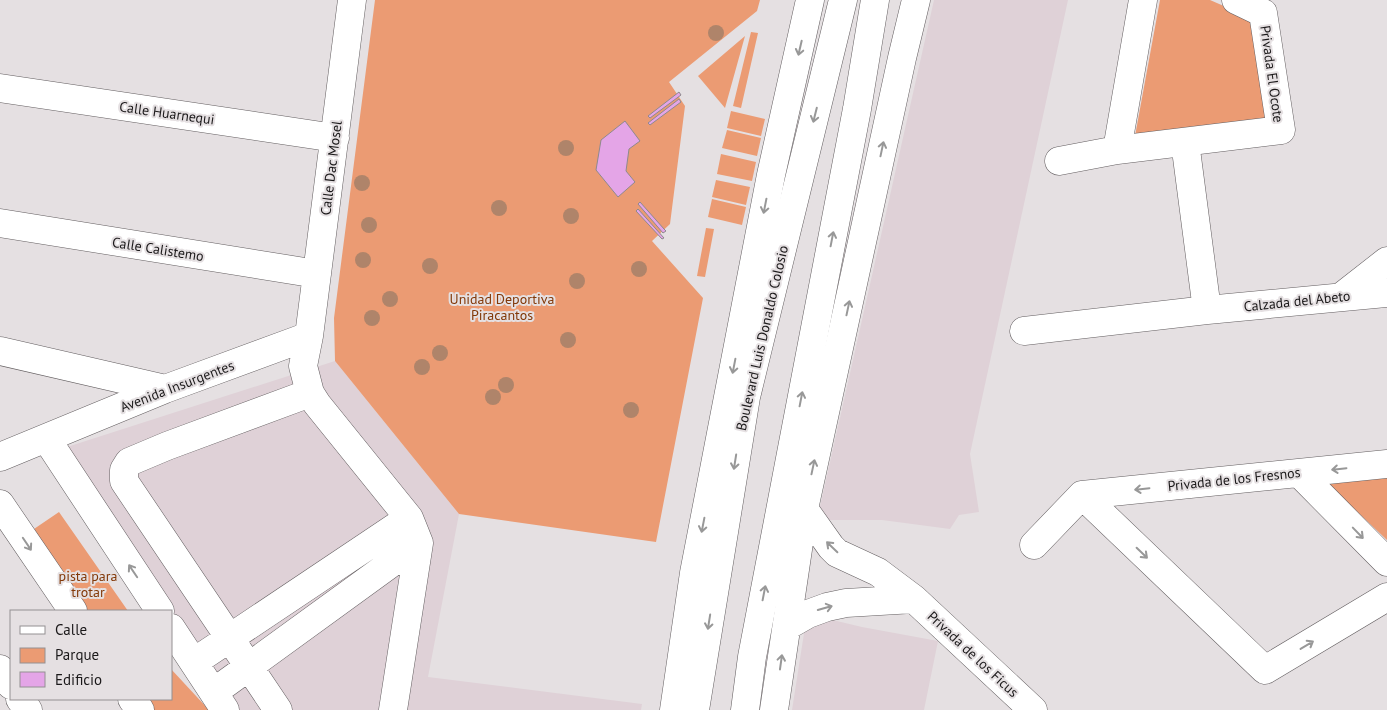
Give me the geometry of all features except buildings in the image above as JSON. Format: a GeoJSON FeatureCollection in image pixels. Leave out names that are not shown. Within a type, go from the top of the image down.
{"type":"FeatureCollection","features":[{"type":"Feature","properties":{"kind":"street","name":"Calle Dac Mosel"},"geometry":{"type":"LineString","coordinates":[[310,393],[303,366],[309,336],[335,138],[351,0]]}},
{"type":"Feature","properties":{"kind":"street"},"geometry":{"type":"LineString","coordinates":[[674,710],[694,573],[771,175],[810,0]]}},
{"type":"Feature","properties":{"kind":"street","name":"Boulevard Luis Donaldo Colosio"},"geometry":{"type":"LineString","coordinates":[[695,710],[746,397],[843,0]]}},
{"type":"Feature","properties":{"kind":"street"},"geometry":{"type":"LineString","coordinates":[[744,710],[752,657],[857,109],[875,0]]}},
{"type":"Feature","properties":{"kind":"street"},"geometry":{"type":"LineString","coordinates":[[857,109],[888,0]]}},
{"type":"Feature","properties":{"kind":"street"},"geometry":{"type":"LineString","coordinates":[[774,710],[804,509],[916,0]]}},
{"type":"Feature","properties":{"kind":"street"},"geometry":{"type":"LineString","coordinates":[[1117,150],[1144,0]]}},
{"type":"Feature","properties":{"kind":"street","name":"Privada El Ocote"},"geometry":{"type":"LineString","coordinates":[[1059,161],[1117,150],[1281,130],[1263,13],[1236,0]]}},
{"type":"Feature","properties":{"kind":"street","name":"Calle Huarnequi"},"geometry":{"type":"LineString","coordinates":[[0,88],[335,138]]}},
{"type":"Feature","properties":{"kind":"street"},"geometry":{"type":"LineString","coordinates":[[1186,142],[1207,310]]}},
{"type":"Feature","properties":{"kind":"street","name":"Calle Calistemo"},"geometry":{"type":"LineString","coordinates":[[0,223],[317,274]]}},
{"type":"Feature","properties":{"kind":"street"},"geometry":{"type":"LineString","coordinates":[[1341,297],[1387,262]]}},
{"type":"Feature","properties":{"kind":"street","name":"Calzada del Abeto"},"geometry":{"type":"LineString","coordinates":[[1024,331],[1387,292]]}},
{"type":"Feature","properties":{"kind":"street","name":"Avenida Insurgentes"},"geometry":{"type":"LineString","coordinates":[[0,457],[165,389],[309,336]]}},
{"type":"Feature","properties":{"kind":"street"},"geometry":{"type":"LineString","coordinates":[[0,351],[165,389]]}},
{"type":"Feature","properties":{"kind":"street"},"geometry":{"type":"LineString","coordinates":[[278,710],[124,481],[124,470],[129,462],[167,446],[310,393],[409,518],[419,543],[393,710]]}},
{"type":"Feature","properties":{"kind":"street"},"geometry":{"type":"LineString","coordinates":[[46,438],[159,610]]}},
{"type":"Feature","properties":{"kind":"street","name":"Privada de los Fresnos"},"geometry":{"type":"LineString","coordinates":[[1082,495],[1387,464]]}},
{"type":"Feature","properties":{"kind":"street"},"geometry":{"type":"LineString","coordinates":[[1299,473],[1387,562]]}},
{"type":"Feature","properties":{"kind":"street"},"geometry":{"type":"LineString","coordinates":[[1034,545],[1082,495],[1265,670],[1387,597]]}},
{"type":"Feature","properties":{"kind":"street"},"geometry":{"type":"LineString","coordinates":[[0,504],[72,610]]}},
{"type":"Feature","properties":{"kind":"street","name":"Privada de los Ficus"},"geometry":{"type":"LineString","coordinates":[[804,509],[831,548],[878,572],[914,599],[1022,705]]}},
{"type":"Feature","properties":{"kind":"street"},"geometry":{"type":"LineString","coordinates":[[194,662],[409,518]]}},
{"type":"Feature","properties":{"kind":"street"},"geometry":{"type":"LineString","coordinates":[[172,629],[220,701],[250,666],[419,543]]}},
{"type":"Feature","properties":{"kind":"street"},"geometry":{"type":"LineString","coordinates":[[787,626],[808,614],[827,607],[846,603],[914,599]]}},
{"type":"Feature","properties":{"kind":"street"},"geometry":{"type":"LineString","coordinates":[[0,669],[10,684]]}},
{"type":"Feature","properties":{"kind":"shaded area"},"geometry":{"type":"Polygon","coordinates":[[[934,0],[1068,0],[970,454],[979,512],[959,515],[950,529],[882,520],[817,520],[934,0]]]}},
{"type":"Feature","properties":{"kind":"shaded area"},"geometry":{"type":"Polygon","coordinates":[[[335,361],[459,514],[428,677],[642,704],[641,710],[235,710],[67,447],[335,361]]]}},
{"type":"Feature","properties":{"kind":"shaded area"},"geometry":{"type":"Polygon","coordinates":[[[820,617],[938,641],[924,710],[792,710],[805,627],[820,617]]]}},
{"type":"Feature","properties":{"kind":"green space","name":"Unidad Deportiva Piracantos"},"geometry":{"type":"Polygon","coordinates":[[[375,0],[760,0],[757,11],[669,82],[685,106],[670,224],[652,241],[703,298],[656,542],[459,514],[335,361],[334,318],[375,0]]]}},
{"type":"Feature","properties":{"kind":"green space"},"geometry":{"type":"Polygon","coordinates":[[[1160,0],[1210,0],[1256,20],[1266,122],[1135,136],[1160,0]]]}},
{"type":"Feature","properties":{"kind":"green space"},"geometry":{"type":"Polygon","coordinates":[[[751,32],[758,33],[741,108],[733,106],[751,32]]]}},
{"type":"Feature","properties":{"kind":"green space"},"geometry":{"type":"Polygon","coordinates":[[[745,36],[725,108],[698,76],[745,36]]]}},
{"type":"Feature","properties":{"kind":"green space"},"geometry":{"type":"Polygon","coordinates":[[[731,111],[765,119],[761,136],[727,128],[731,111]]]}},
{"type":"Feature","properties":{"kind":"green space"},"geometry":{"type":"Polygon","coordinates":[[[727,130],[761,138],[757,156],[722,148],[727,130]]]}},
{"type":"Feature","properties":{"kind":"green space"},"geometry":{"type":"Polygon","coordinates":[[[721,154],[756,162],[752,181],[717,174],[721,154]]]}},
{"type":"Feature","properties":{"kind":"green space"},"geometry":{"type":"Polygon","coordinates":[[[716,180],[750,187],[746,205],[712,197],[716,180]]]}},
{"type":"Feature","properties":{"kind":"green space"},"geometry":{"type":"Polygon","coordinates":[[[712,199],[746,207],[742,225],[708,217],[712,199]]]}},
{"type":"Feature","properties":{"kind":"green space"},"geometry":{"type":"Polygon","coordinates":[[[706,228],[714,229],[705,277],[697,276],[706,228]]]}},
{"type":"Feature","properties":{"kind":"green space"},"geometry":{"type":"Polygon","coordinates":[[[1387,476],[1387,540],[1328,484],[1387,476]]]}},
{"type":"Feature","properties":{"kind":"green space","name":"pista para trotar"},"geometry":{"type":"Polygon","coordinates":[[[59,512],[127,610],[85,610],[31,531],[59,512]]]}},
{"type":"Feature","properties":{"kind":"green space"},"geometry":{"type":"Polygon","coordinates":[[[172,670],[209,710],[152,710],[146,700],[172,700],[172,670]]]}}]}
